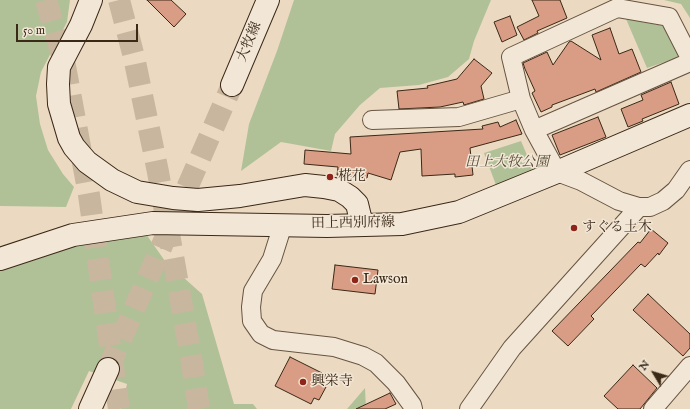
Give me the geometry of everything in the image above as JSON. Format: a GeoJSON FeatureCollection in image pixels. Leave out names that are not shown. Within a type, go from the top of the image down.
{"type":"FeatureCollection","features":[{"type":"Feature","properties":{"kind":"street"},"geometry":{"type":"LineString","coordinates":[[90,0],[81,25],[60,67],[58,84],[58,104],[69,138],[74,147],[88,162],[112,180],[137,192],[173,198],[198,200],[240,196],[305,185],[339,190],[350,197],[356,204],[362,224]]}},
{"type":"Feature","properties":{"kind":"street","name":"大牧線"},"geometry":{"type":"LineString","coordinates":[[232,85],[268,0]]}},
{"type":"Feature","properties":{"kind":"street"},"geometry":{"type":"LineString","coordinates":[[690,58],[669,17],[617,8],[511,57],[521,99],[534,130],[558,172],[582,181],[619,201],[639,207],[650,207],[663,201],[676,190],[690,170]]}},
{"type":"Feature","properties":{"kind":"street"},"geometry":{"type":"LineString","coordinates":[[534,130],[690,62]]}},
{"type":"Feature","properties":{"kind":"street"},"geometry":{"type":"LineString","coordinates":[[372,120],[459,117],[521,99]]}},
{"type":"Feature","properties":{"kind":"street","name":"田上西別府線"},"geometry":{"type":"LineString","coordinates":[[0,259],[73,235],[154,224],[283,224],[327,226],[402,224],[459,212],[558,172],[690,115]]}},
{"type":"Feature","properties":{"kind":"street"},"geometry":{"type":"LineString","coordinates":[[469,409],[512,348],[639,207]]}},
{"type":"Feature","properties":{"kind":"street"},"geometry":{"type":"LineString","coordinates":[[283,224],[272,260],[253,291],[251,307],[252,321],[261,334],[273,340],[334,347],[363,356],[376,364],[396,383],[412,405],[413,409]]}},
{"type":"Feature","properties":{"kind":"street"},"geometry":{"type":"LineString","coordinates":[[654,409],[690,366]]}},
{"type":"Feature","properties":{"kind":"street"},"geometry":{"type":"LineString","coordinates":[[90,409],[108,369]]}},
{"type":"Feature","properties":{"kind":"green space"},"geometry":{"type":"Polygon","coordinates":[[[0,0],[70,0],[67,22],[41,72],[36,96],[40,124],[48,150],[63,174],[74,187],[66,207],[0,206],[0,0]]]}},
{"type":"Feature","properties":{"kind":"green space"},"geometry":{"type":"Polygon","coordinates":[[[294,0],[491,0],[474,41],[469,59],[448,77],[419,85],[380,88],[360,105],[335,134],[331,151],[281,142],[241,171],[249,124],[277,51],[294,0]]]}},
{"type":"Feature","properties":{"kind":"green space"},"geometry":{"type":"Polygon","coordinates":[[[664,0],[690,0],[690,18],[681,4],[664,0]]]}},
{"type":"Feature","properties":{"kind":"green space"},"geometry":{"type":"Polygon","coordinates":[[[626,19],[664,26],[680,57],[647,68],[626,19]]]}},
{"type":"Feature","properties":{"kind":"green space","name":"田上大牧公園"},"geometry":{"type":"Polygon","coordinates":[[[521,141],[533,169],[496,185],[484,153],[521,141]]]}},
{"type":"Feature","properties":{"kind":"green space"},"geometry":{"type":"Polygon","coordinates":[[[146,234],[165,261],[202,294],[234,404],[253,404],[257,409],[121,409],[127,384],[89,371],[71,409],[0,409],[0,270],[82,242],[146,234]]]}},
{"type":"Feature","properties":{"kind":"green space"},"geometry":{"type":"Polygon","coordinates":[[[365,388],[366,409],[347,409],[365,388]]]}},
{"type":"Feature","properties":{"kind":"building"},"geometry":{"type":"Polygon","coordinates":[[[147,0],[171,0],[186,14],[174,27],[147,0]]]}},
{"type":"Feature","properties":{"kind":"building"},"geometry":{"type":"Polygon","coordinates":[[[532,0],[560,0],[567,18],[537,31],[538,33],[524,40],[517,27],[539,16],[532,0]]]}},
{"type":"Feature","properties":{"kind":"building"},"geometry":{"type":"Polygon","coordinates":[[[510,16],[517,35],[502,42],[494,22],[510,16]]]}},
{"type":"Feature","properties":{"kind":"building"},"geometry":{"type":"Polygon","coordinates":[[[610,28],[619,54],[632,49],[641,72],[596,92],[595,89],[552,105],[552,107],[541,112],[532,93],[535,91],[523,63],[547,52],[553,65],[571,41],[601,60],[592,35],[610,28]]]}},
{"type":"Feature","properties":{"kind":"building"},"geometry":{"type":"Polygon","coordinates":[[[474,59],[492,73],[481,86],[484,99],[464,105],[463,102],[440,107],[399,109],[397,91],[428,88],[427,86],[457,79],[474,59]]]}},
{"type":"Feature","properties":{"kind":"building"},"geometry":{"type":"Polygon","coordinates":[[[671,82],[679,104],[642,119],[643,121],[628,127],[621,109],[643,100],[641,95],[671,82]]]}},
{"type":"Feature","properties":{"kind":"building"},"geometry":{"type":"Polygon","coordinates":[[[598,117],[606,137],[560,155],[552,135],[598,117]]]}},
{"type":"Feature","properties":{"kind":"building"},"geometry":{"type":"Polygon","coordinates":[[[516,120],[522,134],[470,148],[473,175],[455,177],[455,174],[422,176],[421,149],[400,152],[391,180],[368,173],[367,178],[337,175],[338,167],[304,164],[305,150],[351,154],[350,137],[483,129],[482,126],[498,122],[500,127],[516,120]]]}},
{"type":"Feature","properties":{"kind":"building"},"geometry":{"type":"Polygon","coordinates":[[[651,229],[668,243],[659,255],[658,253],[645,267],[641,264],[639,266],[591,316],[594,319],[568,346],[552,331],[638,242],[640,243],[651,229]]]}},
{"type":"Feature","properties":{"kind":"building","name":"Lawson"},"geometry":{"type":"Polygon","coordinates":[[[335,265],[378,270],[375,294],[332,289],[335,265]]]}},
{"type":"Feature","properties":{"kind":"building"},"geometry":{"type":"Polygon","coordinates":[[[648,294],[690,334],[690,348],[683,356],[633,310],[648,294]]]}},
{"type":"Feature","properties":{"kind":"building"},"geometry":{"type":"Polygon","coordinates":[[[290,357],[326,375],[321,385],[326,387],[319,400],[314,398],[311,404],[275,386],[290,357]]]}},
{"type":"Feature","properties":{"kind":"building"},"geometry":{"type":"Polygon","coordinates":[[[633,365],[657,388],[640,409],[618,409],[604,396],[633,365]]]}},
{"type":"Feature","properties":{"kind":"building"},"geometry":{"type":"Polygon","coordinates":[[[390,393],[396,404],[385,409],[356,409],[390,393]]]}},
{"type":"Feature","properties":{"kind":"tunnel"},"geometry":{"type":"LineString","coordinates":[[46,0],[65,66],[89,195],[119,409]]}},
{"type":"Feature","properties":{"kind":"tunnel"},"geometry":{"type":"LineString","coordinates":[[119,0],[134,57],[158,172],[199,409]]}},
{"type":"Feature","properties":{"kind":"tunnel"},"geometry":{"type":"LineString","coordinates":[[108,369],[232,85]]}},
{"type":"Feature","properties":{"kind":"place","name":"椛花"},"geometry":{"type":"Point","coordinates":[330,177]}},
{"type":"Feature","properties":{"kind":"place","name":"すぐる土木"},"geometry":{"type":"Point","coordinates":[574,228]}},
{"type":"Feature","properties":{"kind":"place","name":"Lawson"},"geometry":{"type":"Point","coordinates":[355,280]}},
{"type":"Feature","properties":{"kind":"place","name":"興栄寺"},"geometry":{"type":"Point","coordinates":[303,382]}}]}
